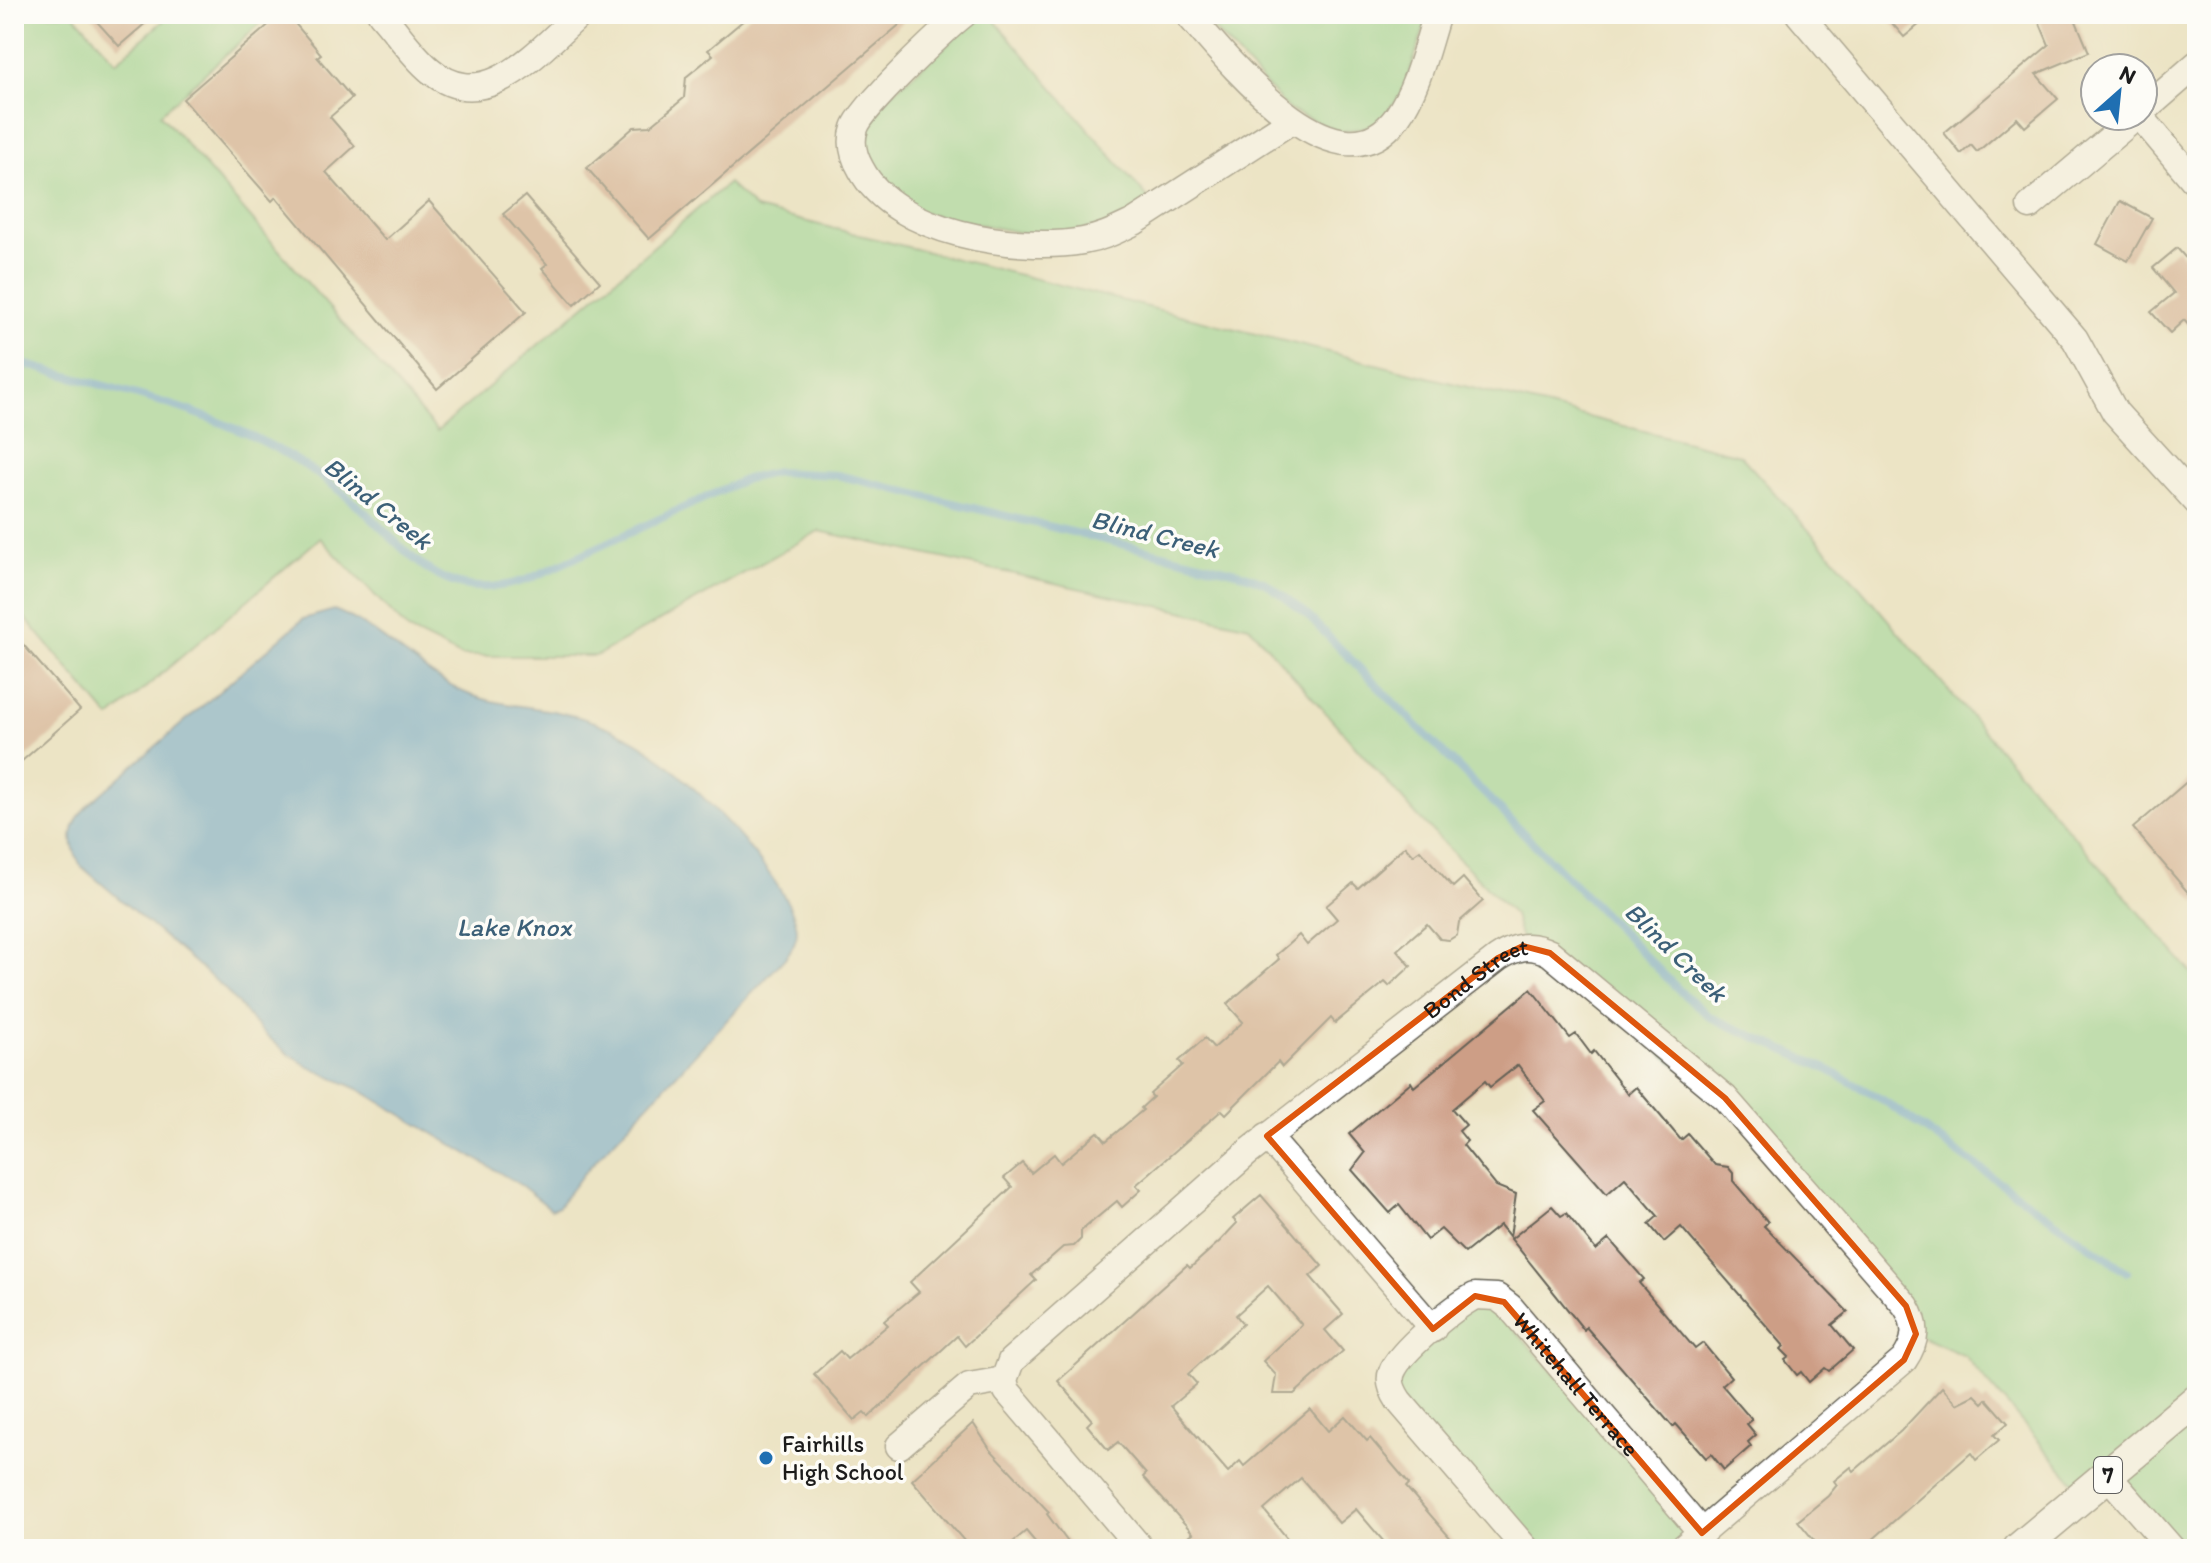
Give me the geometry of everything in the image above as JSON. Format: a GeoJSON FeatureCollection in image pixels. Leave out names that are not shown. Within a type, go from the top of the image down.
{"type":"FeatureCollection","features":[{"type":"Feature","properties":{"kind":"main road","name":"7"},"geometry":{"type":"LineString","coordinates":[[2019,1549],[2197,1400]]}},
{"type":"Feature","properties":{"kind":"street"},"geometry":{"type":"LineString","coordinates":[[381,14],[439,77],[463,88],[478,88],[508,76],[580,14]]}},
{"type":"Feature","properties":{"kind":"street"},"geometry":{"type":"LineString","coordinates":[[964,14],[870,103],[855,126],[852,138],[857,161],[880,194],[909,214],[943,228],[1019,242],[1070,242],[1107,235],[1134,222],[1292,120]]}},
{"type":"Feature","properties":{"kind":"street"},"geometry":{"type":"LineString","coordinates":[[1188,14],[1242,77],[1292,120],[1344,140],[1359,141],[1384,129],[1396,119],[1410,92],[1437,14]]}},
{"type":"Feature","properties":{"kind":"street"},"geometry":{"type":"LineString","coordinates":[[1799,14],[2075,339],[2115,412],[2197,502]]}},
{"type":"Feature","properties":{"kind":"street"},"geometry":{"type":"LineString","coordinates":[[2159,97],[2197,64]]}},
{"type":"Feature","properties":{"kind":"street"},"geometry":{"type":"LineString","coordinates":[[2030,206],[2119,132]]}},
{"type":"Feature","properties":{"kind":"street"},"geometry":{"type":"LineString","coordinates":[[2152,132],[2197,184]]}},
{"type":"Feature","properties":{"kind":"street","name":"Bond Street"},"geometry":{"type":"LineString","coordinates":[[1004,1380],[1018,1353],[1267,1136],[1498,958],[1523,946],[1537,947],[1550,953],[1725,1098],[1906,1306],[1916,1334],[1904,1360],[1692,1541]]}},
{"type":"Feature","properties":{"kind":"street"},"geometry":{"type":"LineString","coordinates":[[1267,1136],[1433,1329]]}},
{"type":"Feature","properties":{"kind":"street","name":"Whitehall Terrace"},"geometry":{"type":"LineString","coordinates":[[1526,1549],[1395,1396],[1390,1379],[1393,1370],[1433,1329],[1475,1296],[1490,1295],[1504,1302],[1692,1541]]}},
{"type":"Feature","properties":{"kind":"street"},"geometry":{"type":"LineString","coordinates":[[899,1446],[969,1386],[1004,1380],[1013,1400],[1141,1549]]}},
{"type":"Feature","properties":{"kind":"street"},"geometry":{"type":"LineString","coordinates":[[2107,1475],[2172,1549]]}},
{"type":"Feature","properties":{"kind":"highlighted area"},"geometry":{"type":"Polygon","coordinates":[[[1523,946],[1550,953],[1725,1098],[1906,1306],[1916,1334],[1904,1360],[1702,1533],[1504,1302],[1475,1296],[1433,1329],[1267,1136],[1498,958],[1523,946]]]}},
{"type":"Feature","properties":{"kind":"green space"},"geometry":{"type":"Polygon","coordinates":[[[14,14],[74,14],[116,62],[171,14],[271,14],[160,114],[437,431],[728,183],[756,209],[1740,455],[1846,571],[2197,979],[2197,1549],[2172,1549],[2107,1476],[2084,1494],[1965,1356],[1916,1334],[1740,1114],[1523,946],[1514,915],[1418,817],[1249,626],[819,531],[596,656],[461,656],[408,630],[320,538],[110,718],[14,605],[14,14]]]}},
{"type":"Feature","properties":{"kind":"green space"},"geometry":{"type":"Polygon","coordinates":[[[982,14],[989,14],[1153,204],[1116,224],[1041,237],[919,212],[870,174],[859,130],[876,107],[982,14]]]}},
{"type":"Feature","properties":{"kind":"green space"},"geometry":{"type":"Polygon","coordinates":[[[1199,14],[1429,14],[1403,93],[1377,125],[1339,132],[1289,110],[1199,14]]]}},
{"type":"Feature","properties":{"kind":"green space"},"geometry":{"type":"Polygon","coordinates":[[[1482,1295],[1702,1533],[1682,1549],[1526,1549],[1399,1401],[1393,1369],[1482,1295]]]}},
{"type":"Feature","properties":{"kind":"water","name":"Lake Knox"},"geometry":{"type":"Polygon","coordinates":[[[334,610],[368,628],[433,675],[468,694],[587,720],[624,735],[651,751],[702,796],[755,854],[791,909],[797,934],[786,957],[584,1173],[559,1206],[551,1209],[522,1186],[358,1089],[309,1067],[287,1053],[262,1032],[224,988],[81,866],[74,849],[74,826],[89,804],[303,619],[334,610]]]}},
{"type":"Feature","properties":{"kind":"building"},"geometry":{"type":"Polygon","coordinates":[[[90,14],[156,14],[119,46],[90,14]]]}},
{"type":"Feature","properties":{"kind":"building"},"geometry":{"type":"Polygon","coordinates":[[[281,14],[287,14],[321,54],[317,57],[352,98],[330,117],[355,146],[326,172],[385,240],[429,201],[526,312],[437,389],[276,197],[272,201],[183,99],[281,14]]]}},
{"type":"Feature","properties":{"kind":"building"},"geometry":{"type":"Polygon","coordinates":[[[751,14],[912,14],[649,239],[587,168],[634,127],[650,126],[684,98],[686,77],[713,55],[708,50],[751,14]]]}},
{"type":"Feature","properties":{"kind":"building"},"geometry":{"type":"Polygon","coordinates":[[[1884,14],[1932,14],[1904,37],[1884,14]]]}},
{"type":"Feature","properties":{"kind":"building"},"geometry":{"type":"Polygon","coordinates":[[[2036,14],[2073,14],[2089,52],[2079,52],[2079,56],[2036,74],[2058,99],[2025,127],[2017,118],[1977,152],[1971,145],[1961,154],[1944,133],[2049,45],[2036,14]]]}},
{"type":"Feature","properties":{"kind":"building"},"geometry":{"type":"Polygon","coordinates":[[[525,196],[600,282],[574,305],[542,268],[547,264],[503,214],[525,196]]]}},
{"type":"Feature","properties":{"kind":"building"},"geometry":{"type":"Polygon","coordinates":[[[2120,201],[2152,218],[2128,261],[2097,244],[2120,201]]]}},
{"type":"Feature","properties":{"kind":"building"},"geometry":{"type":"Polygon","coordinates":[[[2177,248],[2197,271],[2197,335],[2184,320],[2170,333],[2151,312],[2174,293],[2153,268],[2177,248]]]}},
{"type":"Feature","properties":{"kind":"building"},"geometry":{"type":"Polygon","coordinates":[[[14,634],[80,710],[14,768],[14,634]]]}},
{"type":"Feature","properties":{"kind":"building"},"geometry":{"type":"Polygon","coordinates":[[[2197,773],[2197,903],[2133,828],[2197,773]]]}},
{"type":"Feature","properties":{"kind":"building"},"geometry":{"type":"Polygon","coordinates":[[[1405,846],[1413,855],[1420,850],[1453,887],[1463,878],[1483,901],[1459,922],[1457,935],[1449,940],[1440,939],[1427,924],[1397,950],[1411,966],[1389,986],[1385,982],[1335,1023],[1331,1018],[1282,1067],[1278,1062],[1226,1114],[1222,1110],[1136,1185],[1141,1190],[1122,1207],[1117,1201],[1081,1231],[1081,1239],[1074,1246],[1063,1247],[1031,1275],[1036,1280],[965,1346],[957,1336],[869,1417],[864,1412],[854,1420],[814,1374],[840,1351],[847,1359],[888,1325],[884,1321],[919,1292],[910,1282],[1012,1187],[1004,1178],[1022,1163],[1031,1173],[1054,1154],[1061,1163],[1098,1132],[1106,1141],[1143,1110],[1141,1108],[1153,1097],[1150,1094],[1183,1065],[1179,1061],[1205,1038],[1214,1048],[1243,1022],[1227,1004],[1279,959],[1276,955],[1299,935],[1307,945],[1337,919],[1326,906],[1353,883],[1358,888],[1405,846]]]}},
{"type":"Feature","properties":{"kind":"building"},"geometry":{"type":"Polygon","coordinates":[[[1531,989],[1570,1038],[1576,1034],[1591,1054],[1594,1051],[1628,1094],[1636,1087],[1681,1140],[1688,1134],[1715,1165],[1728,1167],[1733,1173],[1733,1181],[1768,1222],[1764,1226],[1848,1312],[1832,1325],[1853,1350],[1829,1371],[1825,1368],[1809,1382],[1801,1372],[1797,1375],[1785,1360],[1789,1357],[1781,1349],[1784,1346],[1681,1227],[1664,1242],[1649,1224],[1658,1216],[1625,1178],[1607,1194],[1533,1110],[1545,1101],[1518,1065],[1490,1087],[1485,1081],[1452,1109],[1466,1125],[1459,1131],[1467,1141],[1463,1145],[1496,1186],[1516,1194],[1510,1237],[1500,1225],[1465,1253],[1441,1229],[1427,1240],[1399,1205],[1390,1213],[1352,1170],[1365,1153],[1349,1134],[1411,1082],[1414,1087],[1531,989]]]}},
{"type":"Feature","properties":{"kind":"building"},"geometry":{"type":"Polygon","coordinates":[[[1261,1195],[1322,1266],[1310,1276],[1343,1314],[1325,1330],[1343,1351],[1294,1394],[1273,1394],[1276,1375],[1263,1361],[1302,1325],[1268,1286],[1236,1315],[1243,1324],[1188,1374],[1197,1384],[1171,1406],[1228,1472],[1240,1461],[1244,1466],[1310,1409],[1328,1431],[1345,1416],[1367,1441],[1370,1438],[1409,1484],[1406,1487],[1460,1549],[1390,1549],[1356,1509],[1339,1523],[1301,1478],[1264,1510],[1296,1549],[1201,1549],[1189,1536],[1193,1533],[1143,1477],[1146,1474],[1118,1442],[1108,1450],[1087,1425],[1092,1420],[1058,1381],[1187,1265],[1190,1268],[1220,1241],[1237,1223],[1233,1219],[1261,1195]]]}},
{"type":"Feature","properties":{"kind":"building"},"geometry":{"type":"Polygon","coordinates":[[[1552,1206],[1561,1216],[1566,1213],[1596,1250],[1609,1239],[1644,1279],[1639,1283],[1695,1349],[1703,1343],[1731,1377],[1722,1385],[1752,1420],[1747,1424],[1756,1435],[1748,1442],[1751,1446],[1724,1470],[1711,1454],[1706,1458],[1676,1424],[1673,1427],[1586,1327],[1584,1330],[1511,1239],[1552,1206]]]}},
{"type":"Feature","properties":{"kind":"building"},"geometry":{"type":"Polygon","coordinates":[[[1942,1387],[1957,1404],[1975,1395],[1983,1403],[1987,1399],[2008,1423],[1994,1435],[1999,1440],[1976,1460],[1971,1453],[1862,1549],[1821,1549],[1798,1521],[1828,1496],[1837,1485],[1834,1481],[1851,1467],[1854,1471],[1901,1431],[1942,1387]]]}},
{"type":"Feature","properties":{"kind":"building"},"geometry":{"type":"Polygon","coordinates":[[[973,1423],[990,1449],[1049,1512],[1047,1514],[1073,1549],[1041,1549],[1026,1531],[1005,1549],[971,1549],[912,1480],[973,1423]]]}},
{"type":"Feature","properties":{"kind":"waterway","name":"Blind Creek"},"geometry":{"type":"LineString","coordinates":[[14,361],[204,416],[276,448],[325,479],[420,564],[456,583],[477,587],[501,586],[529,579],[746,479],[777,472],[837,475],[1237,572],[1266,583],[1303,611],[1682,993],[1710,1017],[1827,1069],[1883,1100],[2127,1272]]}},
{"type":"Feature","properties":{"kind":"place","name":"Fairhills High School"},"geometry":{"type":"Point","coordinates":[766,1458]}}]}
